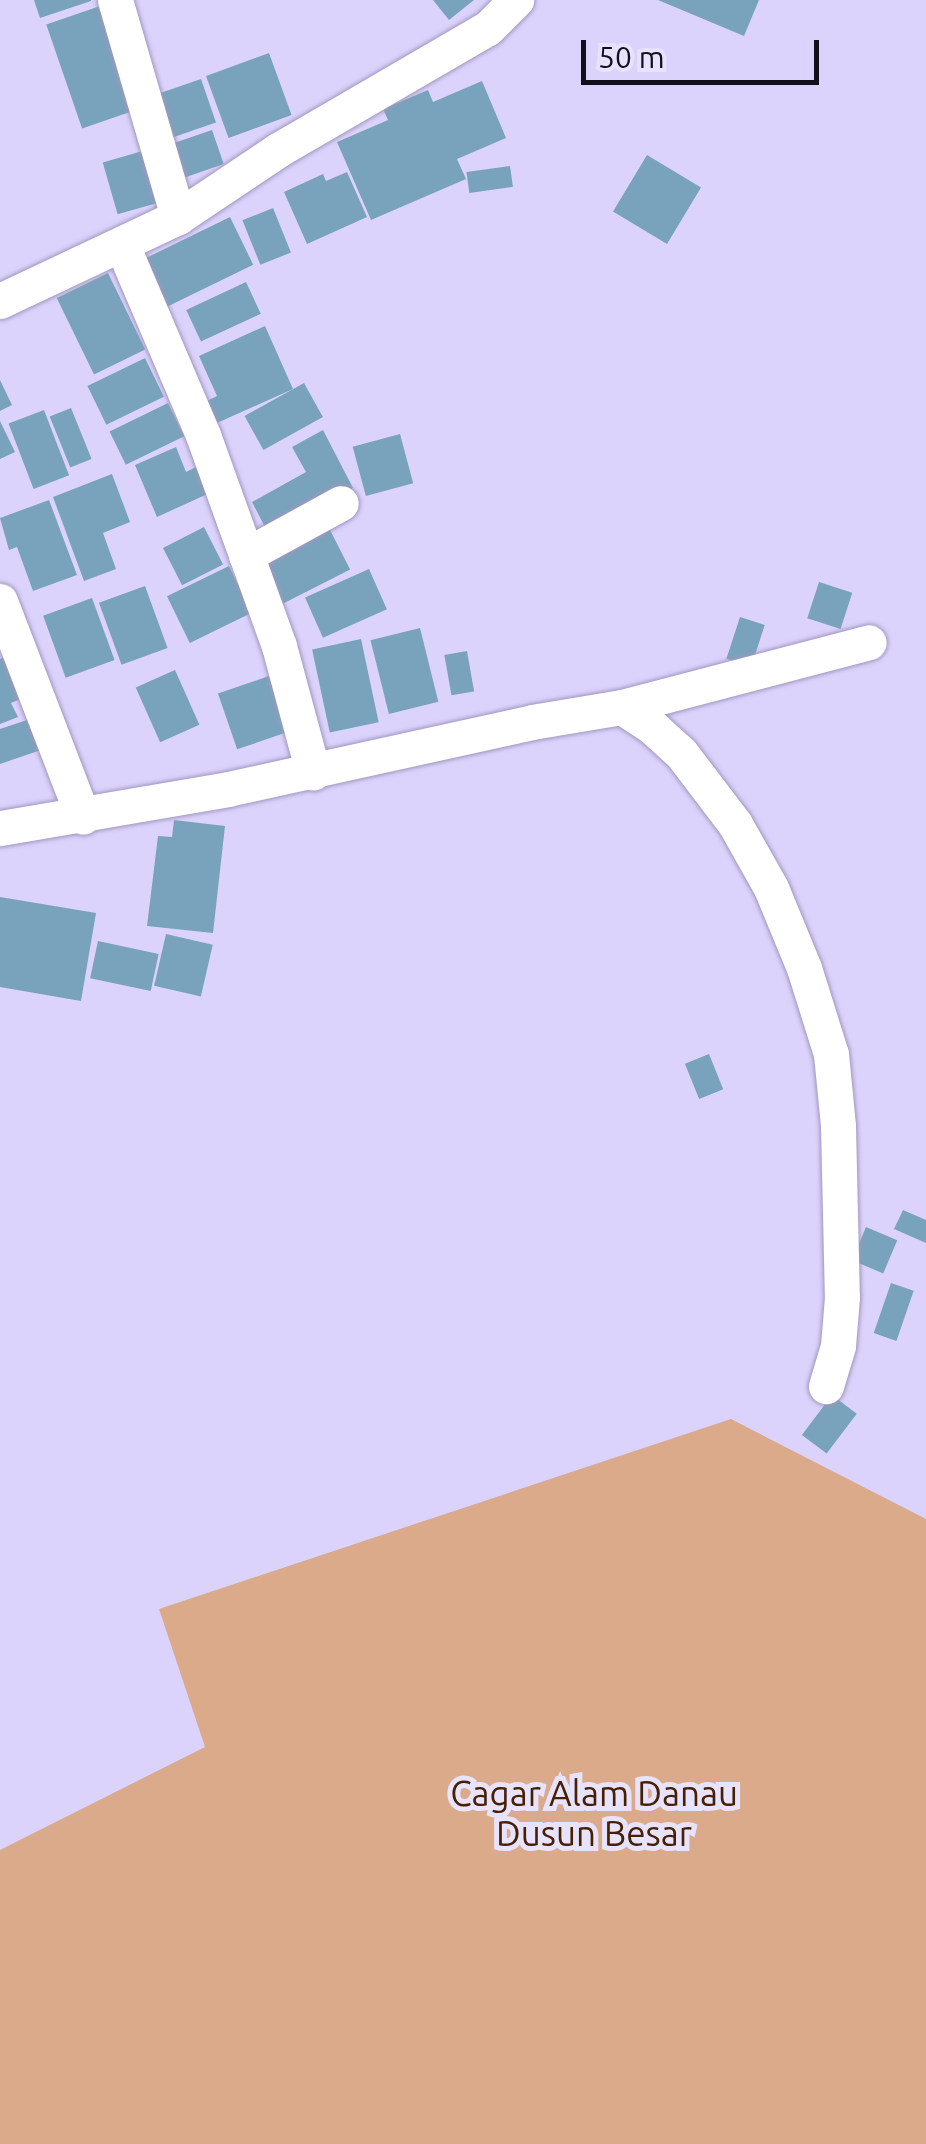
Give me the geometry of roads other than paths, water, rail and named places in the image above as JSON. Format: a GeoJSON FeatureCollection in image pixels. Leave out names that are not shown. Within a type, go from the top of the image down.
{"type":"FeatureCollection","features":[{"type":"Feature","properties":{"kind":"street"},"geometry":{"type":"LineString","coordinates":[[116,0],[178,217]]}},
{"type":"Feature","properties":{"kind":"street"},"geometry":{"type":"LineString","coordinates":[[0,301],[178,217],[278,150],[488,28],[516,0]]}},
{"type":"Feature","properties":{"kind":"street"},"geometry":{"type":"LineString","coordinates":[[122,244],[203,436],[279,646],[313,772]]}},
{"type":"Feature","properties":{"kind":"street"},"geometry":{"type":"LineString","coordinates":[[246,555],[341,502]]}},
{"type":"Feature","properties":{"kind":"street"},"geometry":{"type":"LineString","coordinates":[[0,601],[83,818]]}},
{"type":"Feature","properties":{"kind":"street"},"geometry":{"type":"LineString","coordinates":[[0,828],[83,818],[313,772],[532,722],[622,707],[869,642]]}},
{"type":"Feature","properties":{"kind":"street"},"geometry":{"type":"LineString","coordinates":[[622,707],[681,752],[734,824],[771,888],[831,1054],[838,1126],[842,1297],[838,1346],[826,1386]]}},
{"type":"Feature","properties":{"kind":"park label","name":"Cagar Alam Danau Dusun Besar"},"geometry":{"type":"Point","coordinates":[594,1813]}}]}
